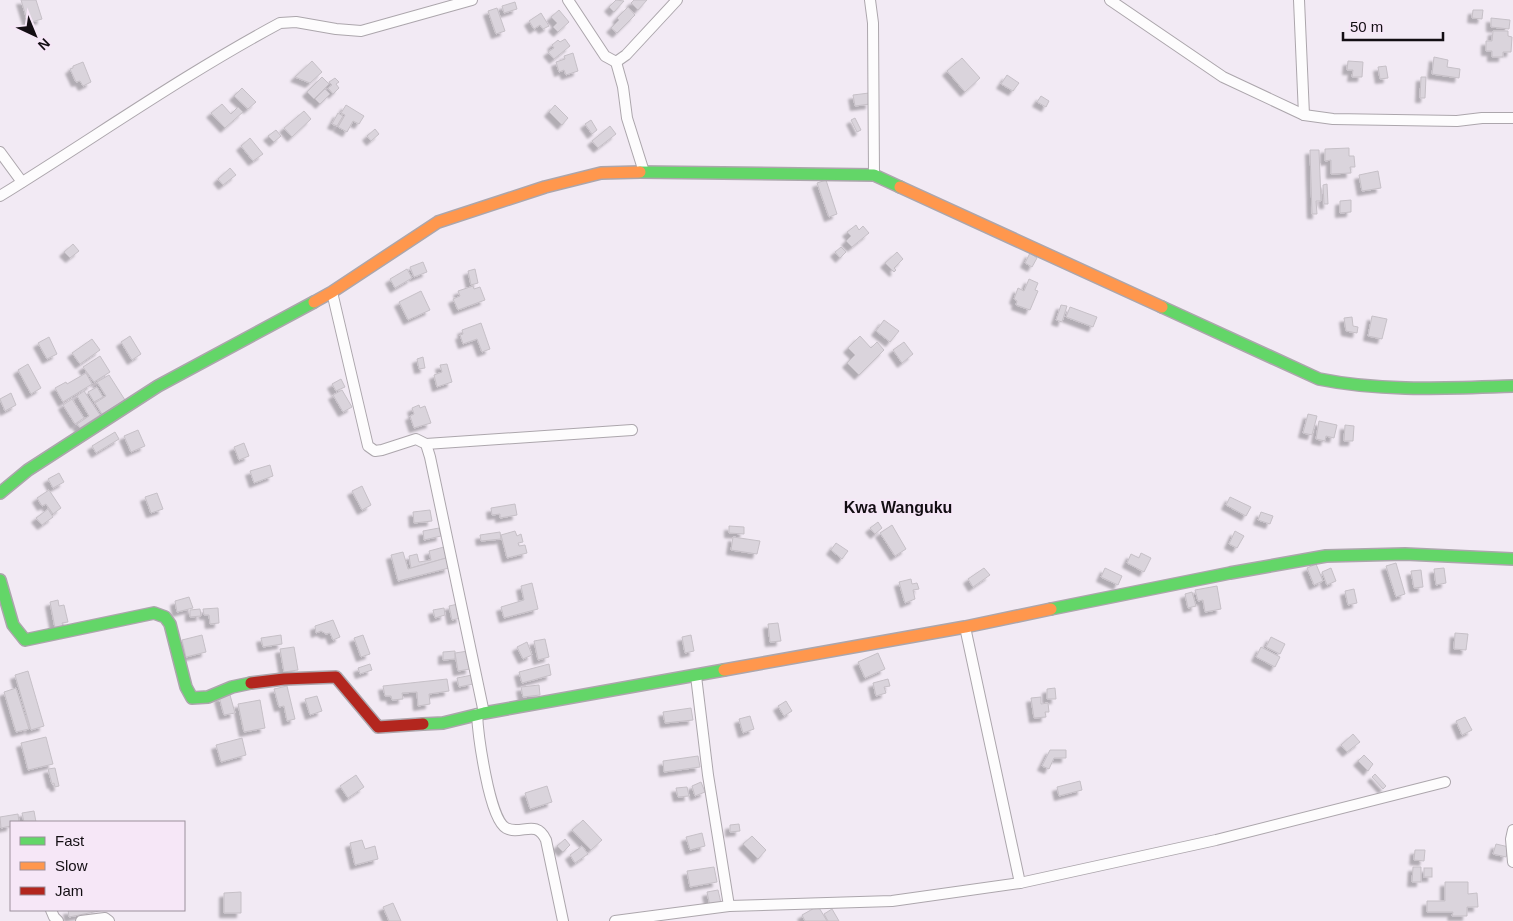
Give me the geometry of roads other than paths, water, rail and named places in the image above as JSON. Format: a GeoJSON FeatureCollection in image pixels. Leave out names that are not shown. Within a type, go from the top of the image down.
{"type":"FeatureCollection","features":[{"type":"Feature","properties":{"kind":"street"},"geometry":{"type":"LineString","coordinates":[[0,196],[176,83],[280,23],[296,22],[361,31],[472,0]]}},
{"type":"Feature","properties":{"kind":"street"},"geometry":{"type":"LineString","coordinates":[[568,0],[605,56],[616,62],[623,87],[627,118],[644,172]]}},
{"type":"Feature","properties":{"kind":"street"},"geometry":{"type":"LineString","coordinates":[[616,62],[626,55],[677,0]]}},
{"type":"Feature","properties":{"kind":"street"},"geometry":{"type":"LineString","coordinates":[[870,0],[873,22],[874,175]]}},
{"type":"Feature","properties":{"kind":"street"},"geometry":{"type":"LineString","coordinates":[[1110,0],[1222,77],[1304,115],[1333,119],[1458,121],[1482,118],[1513,118]]}},
{"type":"Feature","properties":{"kind":"street"},"geometry":{"type":"LineString","coordinates":[[1299,0],[1304,115]]}},
{"type":"Feature","properties":{"kind":"street"},"geometry":{"type":"LineString","coordinates":[[0,152],[22,182]]}},
{"type":"Feature","properties":{"kind":"street"},"geometry":{"type":"LineString","coordinates":[[0,493],[28,470],[158,386],[332,292],[438,222],[545,187],[601,174],[644,172],[874,175],[1320,379],[1343,385],[1375,388],[1513,386]]}},
{"type":"Feature","properties":{"kind":"street"},"geometry":{"type":"LineString","coordinates":[[332,292],[368,446],[375,451],[416,438],[426,444],[632,430]]}},
{"type":"Feature","properties":{"kind":"street"},"geometry":{"type":"LineString","coordinates":[[426,444],[480,714],[485,772],[498,817],[505,828],[513,830],[531,828],[538,830],[546,840],[563,921]]}},
{"type":"Feature","properties":{"kind":"street"},"geometry":{"type":"LineString","coordinates":[[0,580],[13,625],[25,640],[154,612],[165,617],[170,624],[188,694],[192,698],[201,700],[233,687],[259,682],[336,677],[378,727],[443,723],[480,714],[965,627],[1220,575],[1326,556],[1405,554],[1513,559]]}},
{"type":"Feature","properties":{"kind":"street"},"geometry":{"type":"LineString","coordinates":[[965,627],[1020,883]]}},
{"type":"Feature","properties":{"kind":"street"},"geometry":{"type":"LineString","coordinates":[[696,676],[708,775],[729,906]]}},
{"type":"Feature","properties":{"kind":"street"},"geometry":{"type":"LineString","coordinates":[[615,921],[729,906],[892,901],[1020,883],[1216,840],[1445,782]]}},
{"type":"Feature","properties":{"kind":"street"},"geometry":{"type":"LineString","coordinates":[[1513,830],[1511,839],[1513,862]]}},
{"type":"Feature","properties":{"kind":"street"},"geometry":{"type":"LineString","coordinates":[[82,921],[106,918],[109,921]]}},
{"type":"Feature","properties":{"kind":"district","name":"Kwa Wanguku"},"geometry":{"type":"Point","coordinates":[898,507]}}]}
